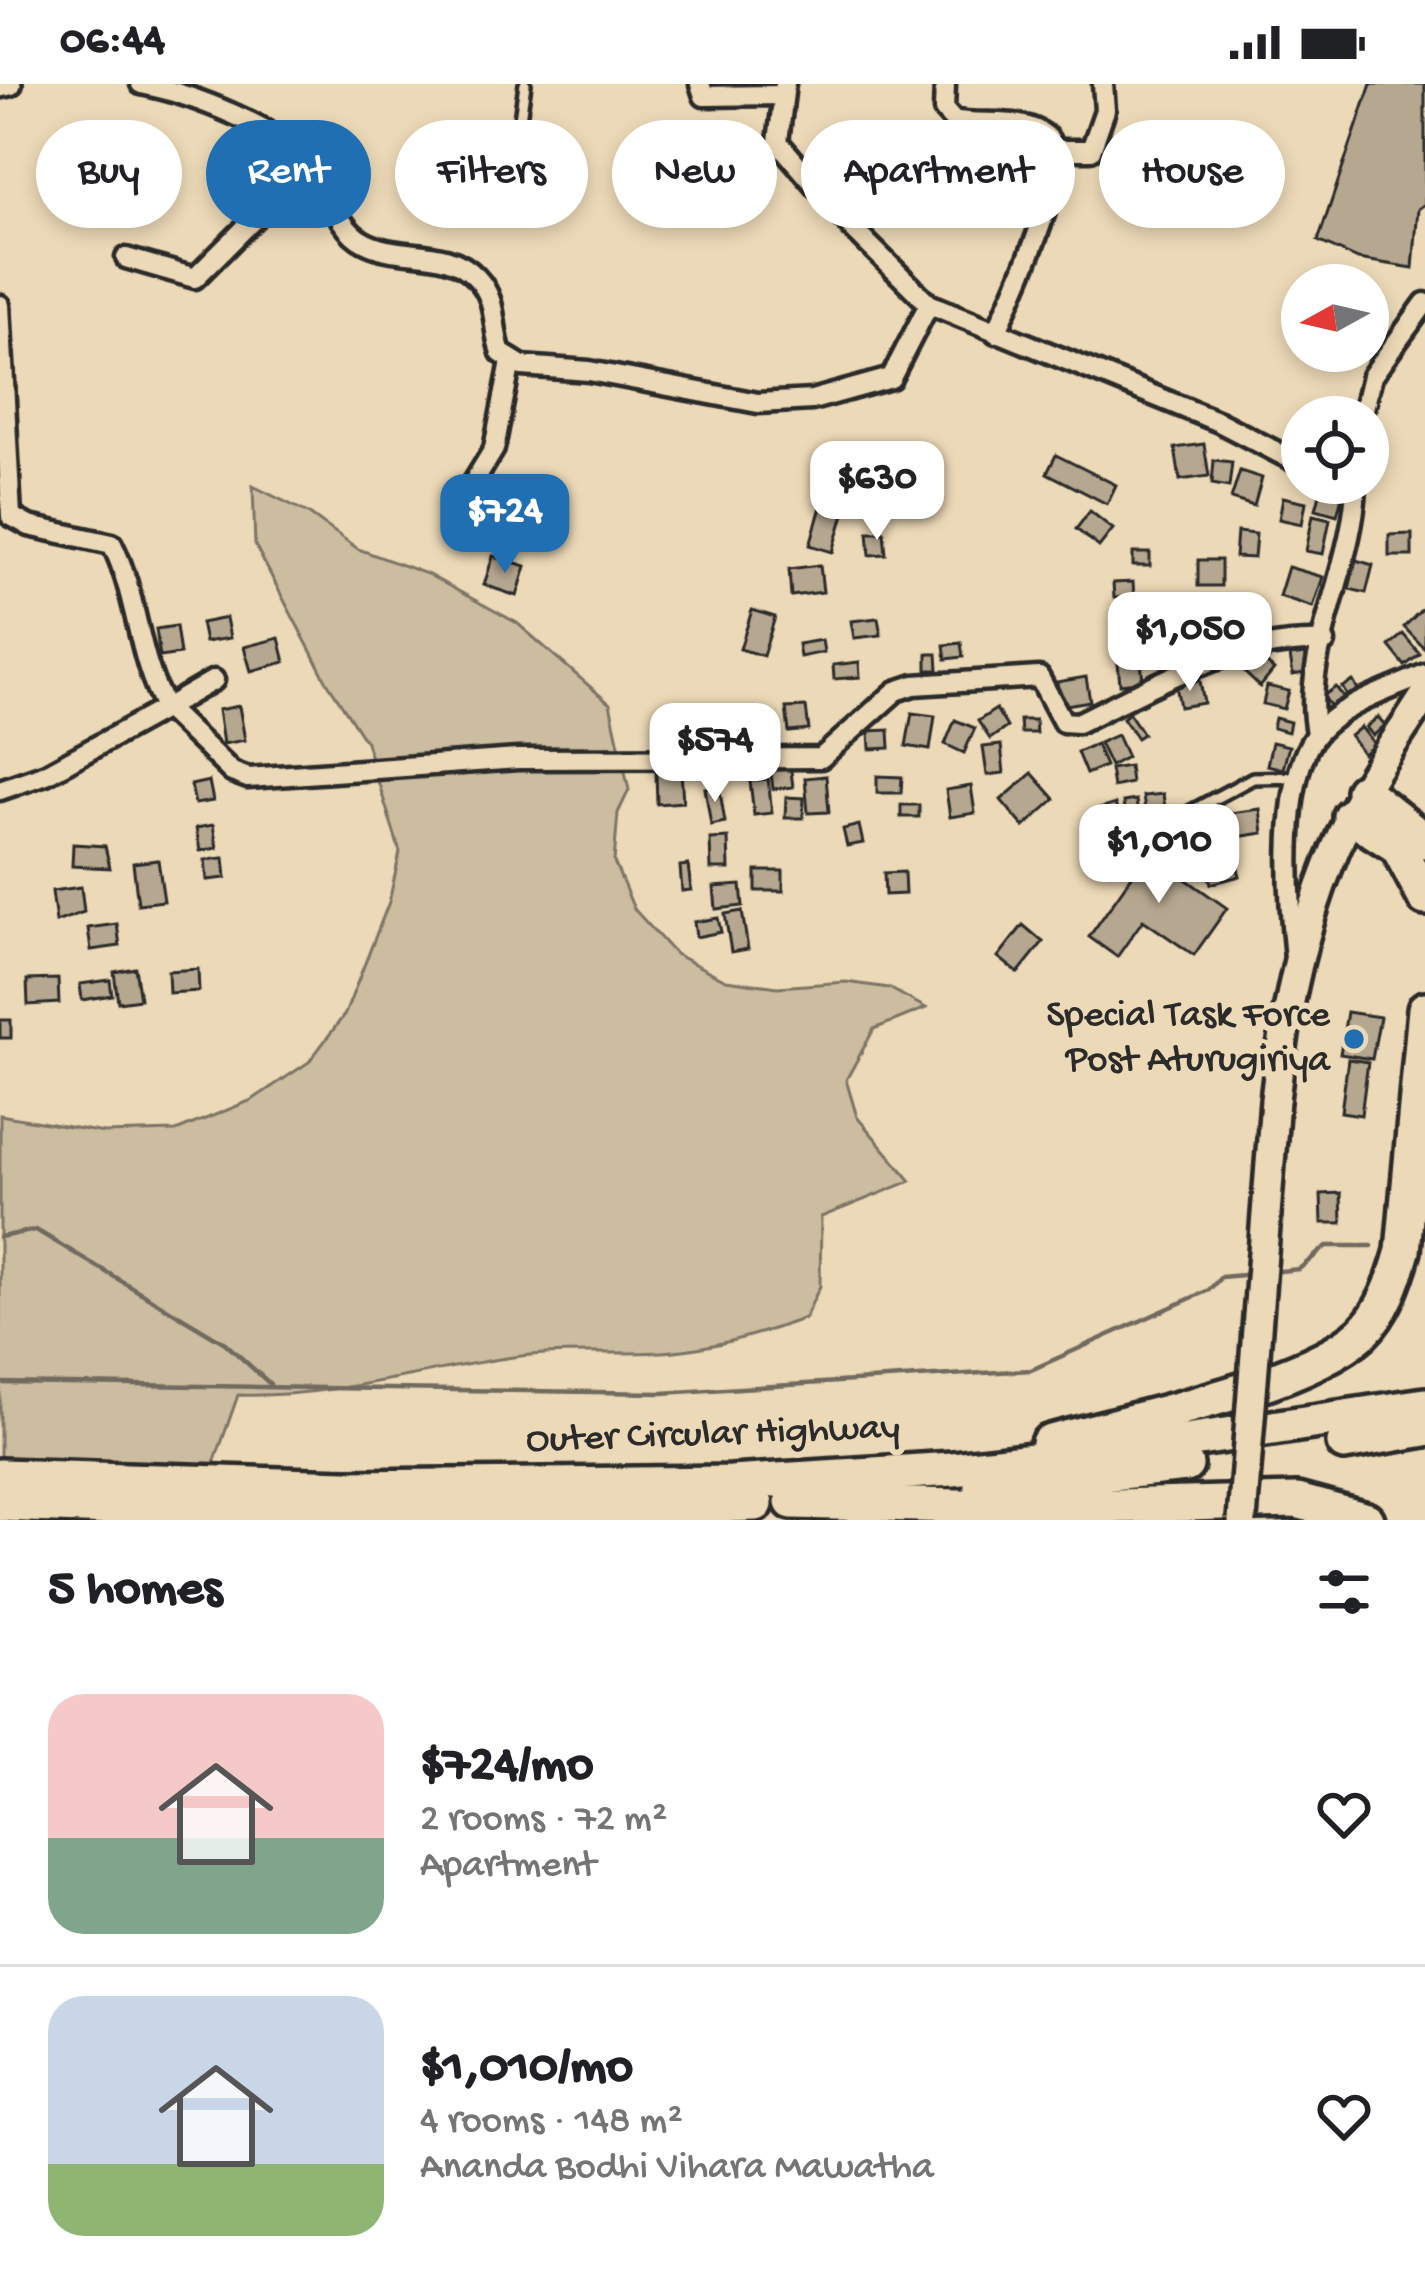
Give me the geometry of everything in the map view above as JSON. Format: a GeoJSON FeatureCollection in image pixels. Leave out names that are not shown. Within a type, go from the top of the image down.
{"type":"FeatureCollection","features":[{"type":"Feature","properties":{"kind":"highway"},"geometry":{"type":"LineString","coordinates":[[1357,803],[1425,841]]}},
{"type":"Feature","properties":{"kind":"highway"},"geometry":{"type":"LineString","coordinates":[[1357,803],[1399,847],[1425,898]]}},
{"type":"Feature","properties":{"kind":"highway"},"geometry":{"type":"LineString","coordinates":[[953,1469],[1282,1375],[1346,1346],[1366,1329],[1393,1286],[1403,1251],[1425,1009]]}},
{"type":"Feature","properties":{"kind":"highway","name":"Outer Circular Highway"},"geometry":{"type":"LineString","coordinates":[[0,1476],[368,1486],[731,1484],[953,1469],[1304,1427],[1425,1405]]}},
{"type":"Feature","properties":{"kind":"highway","name":"Outer Circular Highway"},"geometry":{"type":"LineString","coordinates":[[0,1504],[355,1517],[792,1502],[1071,1480],[1425,1429]]}},
{"type":"Feature","properties":{"kind":"highway"},"geometry":{"type":"LineString","coordinates":[[792,1502],[1046,1508],[1298,1501],[1367,1520]]}},
{"type":"Feature","properties":{"kind":"main road"},"geometry":{"type":"LineString","coordinates":[[1242,1520],[1275,1100],[1295,963],[1357,803],[1425,694]]}},
{"type":"Feature","properties":{"kind":"street"},"geometry":{"type":"LineString","coordinates":[[0,86],[10,84]]}},
{"type":"Feature","properties":{"kind":"street"},"geometry":{"type":"LineString","coordinates":[[141,84],[192,94],[236,120]]}},
{"type":"Feature","properties":{"kind":"street"},"geometry":{"type":"LineString","coordinates":[[700,84],[704,96],[784,89],[778,142],[852,228],[929,304],[1219,422],[1281,454]]}},
{"type":"Feature","properties":{"kind":"street"},"geometry":{"type":"LineString","coordinates":[[945,84],[944,110],[953,120]]}},
{"type":"Feature","properties":{"kind":"street"},"geometry":{"type":"LineString","coordinates":[[1075,151],[1090,151],[1105,110],[1102,84]]}},
{"type":"Feature","properties":{"kind":"street"},"geometry":{"type":"LineString","coordinates":[[126,258],[195,278],[245,228]]}},
{"type":"Feature","properties":{"kind":"street"},"geometry":{"type":"LineString","coordinates":[[350,228],[363,242],[405,254],[434,254],[475,274],[497,309],[506,357],[494,449],[461,503]]}},
{"type":"Feature","properties":{"kind":"street"},"geometry":{"type":"LineString","coordinates":[[996,333],[1039,228]]}},
{"type":"Feature","properties":{"kind":"street"},"geometry":{"type":"LineString","coordinates":[[1367,396],[1372,376],[1425,303]]}},
{"type":"Feature","properties":{"kind":"street"},"geometry":{"type":"LineString","coordinates":[[506,357],[758,403],[812,400],[891,378],[929,304]]}},
{"type":"Feature","properties":{"kind":"street"},"geometry":{"type":"LineString","coordinates":[[0,305],[11,516],[29,526],[112,544],[129,578],[155,689],[166,708],[232,772],[248,778],[518,759],[821,758],[896,691],[914,685],[1039,677],[1064,722],[1078,723],[1210,658],[1286,640],[1325,642]]}},
{"type":"Feature","properties":{"kind":"street"},"geometry":{"type":"LineString","coordinates":[[1295,963],[1288,872],[1298,777],[1316,733],[1316,672],[1350,543],[1354,504]]}},
{"type":"Feature","properties":{"kind":"street"},"geometry":{"type":"LineString","coordinates":[[1316,733],[1342,713],[1425,674]]}},
{"type":"Feature","properties":{"kind":"street"},"geometry":{"type":"LineString","coordinates":[[0,790],[46,774],[214,680]]}},
{"type":"Feature","properties":{"kind":"lane"},"geometry":{"type":"LineString","coordinates":[[520,120],[525,84]]}},
{"type":"Feature","properties":{"kind":"lane"},"geometry":{"type":"LineString","coordinates":[[1122,836],[1169,823],[1253,778],[1298,777]]}},
{"type":"Feature","properties":{"kind":"shaded area"},"geometry":{"type":"Polygon","coordinates":[[[253,486],[308,513],[358,549],[427,574],[517,623],[610,704],[629,790],[618,813],[614,862],[634,909],[675,954],[726,980],[778,987],[846,982],[889,988],[926,1008],[874,1029],[846,1080],[857,1117],[911,1181],[821,1217],[820,1286],[805,1318],[771,1330],[679,1351],[532,1355],[342,1388],[238,1395],[211,1472],[0,1463],[0,1115],[104,1133],[176,1131],[252,1100],[309,1062],[345,1014],[389,902],[400,852],[366,742],[327,682],[255,545],[253,486]]]}},
{"type":"Feature","properties":{"kind":"building"},"geometry":{"type":"Polygon","coordinates":[[[1371,84],[1425,84],[1425,204],[1418,209],[1413,268],[1358,259],[1318,241],[1371,84]]]}},
{"type":"Feature","properties":{"kind":"building"},"geometry":{"type":"Polygon","coordinates":[[[1204,444],[1209,476],[1180,480],[1175,448],[1204,444]]]}},
{"type":"Feature","properties":{"kind":"building"},"geometry":{"type":"Polygon","coordinates":[[[1056,455],[1116,485],[1107,504],[1047,473],[1056,455]]]}},
{"type":"Feature","properties":{"kind":"building"},"geometry":{"type":"Polygon","coordinates":[[[1214,460],[1232,462],[1229,487],[1212,484],[1214,460]]]}},
{"type":"Feature","properties":{"kind":"building"},"geometry":{"type":"Polygon","coordinates":[[[1240,471],[1262,478],[1254,506],[1231,499],[1240,471]]]}},
{"type":"Feature","properties":{"kind":"building"},"geometry":{"type":"Polygon","coordinates":[[[1282,504],[1306,504],[1302,524],[1279,519],[1282,504]]]}},
{"type":"Feature","properties":{"kind":"building"},"geometry":{"type":"Polygon","coordinates":[[[1317,504],[1340,504],[1337,515],[1316,509],[1317,504]]]}},
{"type":"Feature","properties":{"kind":"building"},"geometry":{"type":"Polygon","coordinates":[[[821,507],[844,514],[833,552],[810,545],[821,507]]]}},
{"type":"Feature","properties":{"kind":"building"},"geometry":{"type":"Polygon","coordinates":[[[1090,511],[1113,529],[1099,547],[1076,529],[1090,511]]]}},
{"type":"Feature","properties":{"kind":"building"},"geometry":{"type":"Polygon","coordinates":[[[1313,515],[1330,519],[1323,554],[1306,551],[1313,515]]]}},
{"type":"Feature","properties":{"kind":"building"},"geometry":{"type":"Polygon","coordinates":[[[868,532],[884,532],[886,554],[870,555],[868,532]]]}},
{"type":"Feature","properties":{"kind":"building"},"geometry":{"type":"Polygon","coordinates":[[[1237,532],[1256,534],[1254,558],[1235,557],[1237,532]]]}},
{"type":"Feature","properties":{"kind":"building"},"geometry":{"type":"Polygon","coordinates":[[[1412,534],[1412,556],[1389,556],[1389,535],[1412,534]]]}},
{"type":"Feature","properties":{"kind":"building"},"geometry":{"type":"Polygon","coordinates":[[[1133,553],[1150,553],[1150,566],[1133,566],[1133,553]]]}},
{"type":"Feature","properties":{"kind":"building"},"geometry":{"type":"Polygon","coordinates":[[[493,556],[526,566],[517,596],[484,585],[493,556]]]}},
{"type":"Feature","properties":{"kind":"building"},"geometry":{"type":"Polygon","coordinates":[[[1198,560],[1221,560],[1221,586],[1198,586],[1198,560]]]}},
{"type":"Feature","properties":{"kind":"building"},"geometry":{"type":"Polygon","coordinates":[[[1356,560],[1373,565],[1366,593],[1349,589],[1356,560]]]}},
{"type":"Feature","properties":{"kind":"building"},"geometry":{"type":"Polygon","coordinates":[[[820,565],[823,592],[791,596],[789,569],[820,565]]]}},
{"type":"Feature","properties":{"kind":"building"},"geometry":{"type":"Polygon","coordinates":[[[1288,567],[1323,577],[1313,607],[1279,596],[1288,567]]]}},
{"type":"Feature","properties":{"kind":"building"},"geometry":{"type":"Polygon","coordinates":[[[1133,582],[1134,597],[1114,598],[1113,583],[1133,582]]]}},
{"type":"Feature","properties":{"kind":"building"},"geometry":{"type":"Polygon","coordinates":[[[1257,609],[1262,632],[1224,640],[1219,618],[1257,609]]]}},
{"type":"Feature","properties":{"kind":"building"},"geometry":{"type":"Polygon","coordinates":[[[1422,609],[1425,612],[1425,649],[1404,627],[1422,609]]]}},
{"type":"Feature","properties":{"kind":"building"},"geometry":{"type":"Polygon","coordinates":[[[752,610],[775,617],[763,656],[740,649],[752,610]]]}},
{"type":"Feature","properties":{"kind":"building"},"geometry":{"type":"Polygon","coordinates":[[[226,618],[230,638],[205,642],[201,623],[226,618]]]}},
{"type":"Feature","properties":{"kind":"building"},"geometry":{"type":"Polygon","coordinates":[[[878,618],[881,635],[854,638],[851,621],[878,618]]]}},
{"type":"Feature","properties":{"kind":"building"},"geometry":{"type":"Polygon","coordinates":[[[176,626],[180,654],[160,657],[156,629],[176,626]]]}},
{"type":"Feature","properties":{"kind":"building"},"geometry":{"type":"Polygon","coordinates":[[[1180,630],[1184,655],[1158,659],[1154,634],[1180,630]]]}},
{"type":"Feature","properties":{"kind":"building"},"geometry":{"type":"Polygon","coordinates":[[[1403,634],[1420,654],[1405,666],[1389,646],[1403,634]]]}},
{"type":"Feature","properties":{"kind":"building"},"geometry":{"type":"Polygon","coordinates":[[[279,638],[285,662],[251,671],[244,647],[279,638]]]}},
{"type":"Feature","properties":{"kind":"building"},"geometry":{"type":"Polygon","coordinates":[[[822,640],[824,652],[800,657],[798,644],[822,640]]]}},
{"type":"Feature","properties":{"kind":"building"},"geometry":{"type":"Polygon","coordinates":[[[961,643],[963,657],[946,659],[944,645],[961,643]]]}},
{"type":"Feature","properties":{"kind":"building"},"geometry":{"type":"Polygon","coordinates":[[[1140,651],[1143,681],[1120,684],[1117,653],[1140,651]]]}},
{"type":"Feature","properties":{"kind":"building"},"geometry":{"type":"Polygon","coordinates":[[[927,654],[937,654],[938,670],[927,670],[927,654]]]}},
{"type":"Feature","properties":{"kind":"building"},"geometry":{"type":"Polygon","coordinates":[[[1306,654],[1309,672],[1293,675],[1290,656],[1306,654]]]}},
{"type":"Feature","properties":{"kind":"building"},"geometry":{"type":"Polygon","coordinates":[[[1259,657],[1274,670],[1260,687],[1245,673],[1259,657]]]}},
{"type":"Feature","properties":{"kind":"building"},"geometry":{"type":"Polygon","coordinates":[[[859,662],[860,677],[834,679],[833,665],[859,662]]]}},
{"type":"Feature","properties":{"kind":"building"},"geometry":{"type":"Polygon","coordinates":[[[1086,677],[1090,701],[1060,706],[1057,682],[1086,677]]]}},
{"type":"Feature","properties":{"kind":"building"},"geometry":{"type":"Polygon","coordinates":[[[1200,681],[1204,703],[1180,707],[1176,685],[1200,681]]]}},
{"type":"Feature","properties":{"kind":"building"},"geometry":{"type":"Polygon","coordinates":[[[1353,681],[1361,695],[1350,701],[1342,687],[1353,681]]]}},
{"type":"Feature","properties":{"kind":"building"},"geometry":{"type":"Polygon","coordinates":[[[1267,686],[1289,691],[1284,709],[1263,704],[1267,686]]]}},
{"type":"Feature","properties":{"kind":"building"},"geometry":{"type":"Polygon","coordinates":[[[1336,687],[1345,699],[1333,709],[1323,696],[1336,687]]]}},
{"type":"Feature","properties":{"kind":"building"},"geometry":{"type":"Polygon","coordinates":[[[239,706],[245,740],[223,744],[218,710],[239,706]]]}},
{"type":"Feature","properties":{"kind":"building"},"geometry":{"type":"Polygon","coordinates":[[[806,707],[809,730],[789,732],[786,708],[806,707]]]}},
{"type":"Feature","properties":{"kind":"building"},"geometry":{"type":"Polygon","coordinates":[[[996,709],[1007,727],[990,739],[978,721],[996,709]]]}},
{"type":"Feature","properties":{"kind":"building"},"geometry":{"type":"Polygon","coordinates":[[[912,713],[935,716],[930,750],[906,746],[912,713]]]}},
{"type":"Feature","properties":{"kind":"building"},"geometry":{"type":"Polygon","coordinates":[[[1129,713],[1143,734],[1137,738],[1123,718],[1129,713]]]}},
{"type":"Feature","properties":{"kind":"building"},"geometry":{"type":"Polygon","coordinates":[[[753,717],[769,724],[760,745],[744,738],[753,717]]]}},
{"type":"Feature","properties":{"kind":"building"},"geometry":{"type":"Polygon","coordinates":[[[1378,717],[1385,725],[1373,736],[1366,727],[1378,717]]]}},
{"type":"Feature","properties":{"kind":"building"},"geometry":{"type":"Polygon","coordinates":[[[1275,718],[1290,722],[1288,732],[1273,728],[1275,718]]]}},
{"type":"Feature","properties":{"kind":"building"},"geometry":{"type":"Polygon","coordinates":[[[719,719],[732,722],[729,734],[717,731],[719,719]]]}},
{"type":"Feature","properties":{"kind":"building"},"geometry":{"type":"Polygon","coordinates":[[[711,720],[711,747],[685,747],[685,721],[711,720]]]}},
{"type":"Feature","properties":{"kind":"building"},"geometry":{"type":"Polygon","coordinates":[[[955,720],[975,728],[964,753],[945,744],[955,720]]]}},
{"type":"Feature","properties":{"kind":"building"},"geometry":{"type":"Polygon","coordinates":[[[1020,720],[1035,720],[1036,733],[1021,733],[1020,720]]]}},
{"type":"Feature","properties":{"kind":"building"},"geometry":{"type":"Polygon","coordinates":[[[1361,727],[1375,745],[1363,754],[1350,736],[1361,727]]]}},
{"type":"Feature","properties":{"kind":"building"},"geometry":{"type":"Polygon","coordinates":[[[889,730],[890,748],[870,749],[869,731],[889,730]]]}},
{"type":"Feature","properties":{"kind":"building"},"geometry":{"type":"Polygon","coordinates":[[[1117,735],[1127,757],[1110,766],[1099,743],[1117,735]]]}},
{"type":"Feature","properties":{"kind":"building"},"geometry":{"type":"Polygon","coordinates":[[[1272,742],[1289,746],[1283,769],[1267,765],[1272,742]]]}},
{"type":"Feature","properties":{"kind":"building"},"geometry":{"type":"Polygon","coordinates":[[[1096,744],[1105,766],[1086,774],[1077,752],[1096,744]]]}},
{"type":"Feature","properties":{"kind":"building"},"geometry":{"type":"Polygon","coordinates":[[[1001,745],[1004,773],[987,775],[983,747],[1001,745]]]}},
{"type":"Feature","properties":{"kind":"building"},"geometry":{"type":"Polygon","coordinates":[[[790,763],[793,787],[773,789],[770,766],[790,763]]]}},
{"type":"Feature","properties":{"kind":"building"},"geometry":{"type":"Polygon","coordinates":[[[1129,766],[1131,783],[1113,787],[1110,769],[1129,766]]]}},
{"type":"Feature","properties":{"kind":"building"},"geometry":{"type":"Polygon","coordinates":[[[681,771],[683,802],[657,804],[656,772],[681,771]]]}},
{"type":"Feature","properties":{"kind":"building"},"geometry":{"type":"Polygon","coordinates":[[[1032,773],[1055,799],[1024,827],[1001,800],[1032,773]]]}},
{"type":"Feature","properties":{"kind":"building"},"geometry":{"type":"Polygon","coordinates":[[[826,776],[829,812],[808,813],[805,778],[826,776]]]}},
{"type":"Feature","properties":{"kind":"building"},"geometry":{"type":"Polygon","coordinates":[[[877,776],[902,777],[901,793],[877,793],[877,776]]]}},
{"type":"Feature","properties":{"kind":"building"},"geometry":{"type":"Polygon","coordinates":[[[768,779],[772,813],[754,815],[750,781],[768,779]]]}},
{"type":"Feature","properties":{"kind":"building"},"geometry":{"type":"Polygon","coordinates":[[[209,781],[213,801],[195,804],[191,785],[209,781]]]}},
{"type":"Feature","properties":{"kind":"building"},"geometry":{"type":"Polygon","coordinates":[[[719,786],[725,822],[711,825],[705,788],[719,786]]]}},
{"type":"Feature","properties":{"kind":"building"},"geometry":{"type":"Polygon","coordinates":[[[971,786],[975,813],[950,817],[946,790],[971,786]]]}},
{"type":"Feature","properties":{"kind":"building"},"geometry":{"type":"Polygon","coordinates":[[[1163,794],[1166,815],[1146,818],[1143,796],[1163,794]]]}},
{"type":"Feature","properties":{"kind":"building"},"geometry":{"type":"Polygon","coordinates":[[[786,797],[804,798],[803,818],[785,818],[786,797]]]}},
{"type":"Feature","properties":{"kind":"building"},"geometry":{"type":"Polygon","coordinates":[[[1136,800],[1139,823],[1126,825],[1123,802],[1136,800]]]}},
{"type":"Feature","properties":{"kind":"building"},"geometry":{"type":"Polygon","coordinates":[[[1115,804],[1123,828],[1103,834],[1096,810],[1115,804]]]}},
{"type":"Feature","properties":{"kind":"building"},"geometry":{"type":"Polygon","coordinates":[[[901,805],[919,805],[919,817],[901,817],[901,805]]]}},
{"type":"Feature","properties":{"kind":"building"},"geometry":{"type":"Polygon","coordinates":[[[1260,809],[1263,833],[1218,840],[1215,815],[1260,809]]]}},
{"type":"Feature","properties":{"kind":"building"},"geometry":{"type":"Polygon","coordinates":[[[213,825],[217,848],[200,851],[196,828],[213,825]]]}},
{"type":"Feature","properties":{"kind":"building"},"geometry":{"type":"Polygon","coordinates":[[[859,825],[863,843],[847,846],[843,829],[859,825]]]}},
{"type":"Feature","properties":{"kind":"building"},"geometry":{"type":"Polygon","coordinates":[[[728,838],[729,869],[711,869],[710,839],[728,838]]]}},
{"type":"Feature","properties":{"kind":"building"},"geometry":{"type":"Polygon","coordinates":[[[1231,842],[1240,876],[1211,884],[1202,849],[1231,842]]]}},
{"type":"Feature","properties":{"kind":"building"},"geometry":{"type":"Polygon","coordinates":[[[1155,843],[1184,863],[1177,873],[1227,908],[1194,955],[1143,920],[1117,957],[1089,937],[1155,843]]]}},
{"type":"Feature","properties":{"kind":"building"},"geometry":{"type":"Polygon","coordinates":[[[73,844],[105,846],[110,868],[72,866],[73,844]]]}},
{"type":"Feature","properties":{"kind":"building"},"geometry":{"type":"Polygon","coordinates":[[[224,858],[226,878],[207,880],[205,860],[224,858]]]}},
{"type":"Feature","properties":{"kind":"building"},"geometry":{"type":"Polygon","coordinates":[[[158,860],[164,901],[138,904],[133,863],[158,860]]]}},
{"type":"Feature","properties":{"kind":"building"},"geometry":{"type":"Polygon","coordinates":[[[688,865],[691,890],[682,891],[680,866],[688,865]]]}},
{"type":"Feature","properties":{"kind":"building"},"geometry":{"type":"Polygon","coordinates":[[[756,871],[783,871],[783,891],[756,891],[756,871]]]}},
{"type":"Feature","properties":{"kind":"building"},"geometry":{"type":"Polygon","coordinates":[[[904,872],[905,894],[885,895],[884,873],[904,872]]]}},
{"type":"Feature","properties":{"kind":"building"},"geometry":{"type":"Polygon","coordinates":[[[741,885],[743,906],[716,909],[714,887],[741,885]]]}},
{"type":"Feature","properties":{"kind":"building"},"geometry":{"type":"Polygon","coordinates":[[[81,887],[84,912],[56,922],[52,891],[81,887]]]}},
{"type":"Feature","properties":{"kind":"building"},"geometry":{"type":"Polygon","coordinates":[[[742,911],[748,949],[731,952],[725,914],[742,911]]]}},
{"type":"Feature","properties":{"kind":"building"},"geometry":{"type":"Polygon","coordinates":[[[718,918],[721,932],[696,937],[694,922],[718,918]]]}},
{"type":"Feature","properties":{"kind":"building"},"geometry":{"type":"Polygon","coordinates":[[[117,924],[120,946],[91,950],[88,928],[117,924]]]}},
{"type":"Feature","properties":{"kind":"building"},"geometry":{"type":"Polygon","coordinates":[[[1023,925],[1043,942],[1018,973],[998,957],[1023,925]]]}},
{"type":"Feature","properties":{"kind":"building"},"geometry":{"type":"Polygon","coordinates":[[[135,968],[140,999],[118,1002],[114,972],[135,968]]]}},
{"type":"Feature","properties":{"kind":"building"},"geometry":{"type":"Polygon","coordinates":[[[198,969],[199,991],[169,993],[168,971],[198,969]]]}},
{"type":"Feature","properties":{"kind":"building"},"geometry":{"type":"Polygon","coordinates":[[[58,979],[59,1003],[28,1005],[27,980],[58,979]]]}},
{"type":"Feature","properties":{"kind":"building"},"geometry":{"type":"Polygon","coordinates":[[[110,980],[112,995],[82,1000],[80,984],[110,980]]]}},
{"type":"Feature","properties":{"kind":"building"},"geometry":{"type":"Polygon","coordinates":[[[1347,1012],[1380,1017],[1372,1059],[1340,1054],[1347,1012]]]}},
{"type":"Feature","properties":{"kind":"building"},"geometry":{"type":"Polygon","coordinates":[[[0,1020],[11,1020],[11,1038],[0,1038],[0,1020]]]}},
{"type":"Feature","properties":{"kind":"building"},"geometry":{"type":"Polygon","coordinates":[[[1348,1059],[1368,1062],[1361,1115],[1341,1112],[1348,1059]]]}},
{"type":"Feature","properties":{"kind":"building"},"geometry":{"type":"Polygon","coordinates":[[[1341,1193],[1342,1223],[1322,1223],[1321,1194],[1341,1193]]]}},
{"type":"Feature","properties":{"kind":"waterway"},"geometry":{"type":"LineString","coordinates":[[0,1237],[36,1230],[225,1343],[270,1384]]}},
{"type":"Feature","properties":{"kind":"waterway"},"geometry":{"type":"LineString","coordinates":[[1271,1272],[1299,1269],[1327,1246],[1372,1246]]}},
{"type":"Feature","properties":{"kind":"waterway"},"geometry":{"type":"LineString","coordinates":[[0,1383],[662,1393],[1031,1370],[1209,1290],[1221,1277],[1254,1274]]}},
{"type":"Feature","properties":{"kind":"place","name":"Special Task Force Post Aturugiriya"},"geometry":{"type":"Point","coordinates":[1354,1039]}}]}
